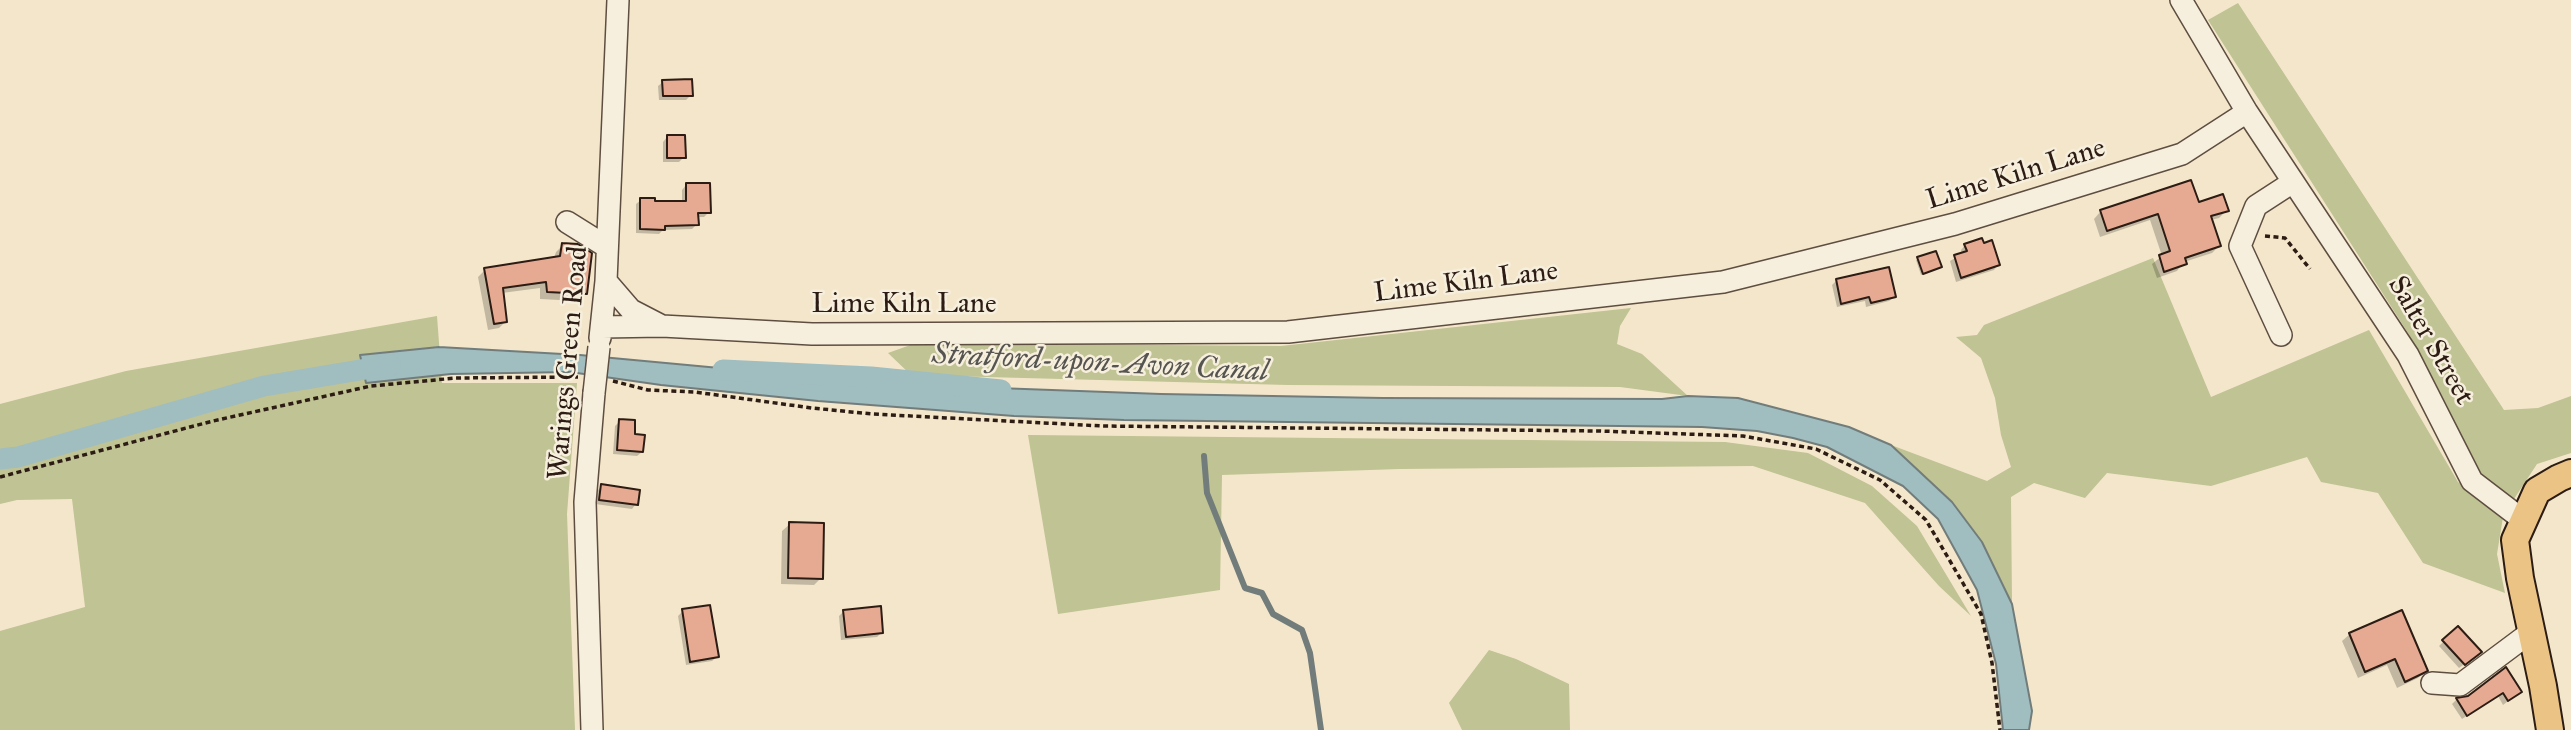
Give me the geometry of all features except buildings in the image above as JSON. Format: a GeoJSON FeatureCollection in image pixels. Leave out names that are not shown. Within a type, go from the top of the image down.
{"type":"FeatureCollection","features":[{"type":"Feature","properties":{"kind":"main road"},"geometry":{"type":"LineString","coordinates":[[2550,730],[2515,540],[2537,491],[2571,473]]}},
{"type":"Feature","properties":{"kind":"street","name":"Warings Green Road"},"geometry":{"type":"LineString","coordinates":[[592,730],[585,502],[606,281],[618,0]]}},
{"type":"Feature","properties":{"kind":"street","name":"Salter Street"},"geometry":{"type":"LineString","coordinates":[[2181,0],[2247,112],[2408,355],[2472,481],[2523,520]]}},
{"type":"Feature","properties":{"kind":"street","name":"Lime Kiln Lane"},"geometry":{"type":"LineString","coordinates":[[601,337],[662,326],[812,334],[1288,332],[1723,282],[1955,224],[2182,154],[2247,112]]}},
{"type":"Feature","properties":{"kind":"street"},"geometry":{"type":"LineString","coordinates":[[2281,335],[2240,246],[2256,206],[2293,182]]}},
{"type":"Feature","properties":{"kind":"street"},"geometry":{"type":"LineString","coordinates":[[567,222],[607,247]]}},
{"type":"Feature","properties":{"kind":"street","name":"Lime Kiln Lane"},"geometry":{"type":"LineString","coordinates":[[606,281],[631,310],[662,326]]}},
{"type":"Feature","properties":{"kind":"street"},"geometry":{"type":"LineString","coordinates":[[2432,683],[2460,685],[2530,632]]}},
{"type":"Feature","properties":{"kind":"path"},"geometry":{"type":"LineString","coordinates":[[2260,235],[2285,238],[2310,269]]}},
{"type":"Feature","properties":{"kind":"path"},"geometry":{"type":"LineString","coordinates":[[0,477],[213,421],[371,386],[456,378],[597,384],[695,392],[872,414],[1103,426],[1544,430],[1729,435],[1816,449],[1880,481],[1926,520],[1981,614],[1992,663],[2000,730]]}},
{"type":"Feature","properties":{"kind":"green space"},"geometry":{"type":"Polygon","coordinates":[[[2238,3],[2504,410],[2538,408],[2571,396],[2571,453],[2537,464],[2514,499],[2478,474],[2408,333],[2208,20],[2238,3]]]}},
{"type":"Feature","properties":{"kind":"green space"},"geometry":{"type":"Polygon","coordinates":[[[2153,258],[2211,397],[2369,330],[2458,482],[2503,517],[2497,554],[2505,593],[2423,563],[2378,493],[2321,482],[2307,457],[2211,486],[2107,473],[2085,498],[2034,483],[2011,497],[2012,604],[1982,542],[1968,523],[1952,502],[1891,445],[1987,481],[2011,467],[2001,435],[1995,398],[1981,358],[1956,337],[1977,335],[1984,325],[2153,258]]]}},
{"type":"Feature","properties":{"kind":"green space"},"geometry":{"type":"Polygon","coordinates":[[[1631,308],[1620,326],[1617,344],[1642,354],[1688,396],[1620,387],[1288,385],[911,375],[888,353],[916,343],[1281,346],[1631,308]]]}},
{"type":"Feature","properties":{"kind":"green space"},"geometry":{"type":"Polygon","coordinates":[[[437,316],[442,383],[577,383],[567,514],[575,730],[0,730],[0,631],[85,607],[72,499],[17,500],[0,504],[0,404],[126,371],[437,316]]]}},
{"type":"Feature","properties":{"kind":"green space"},"geometry":{"type":"Polygon","coordinates":[[[1028,435],[1725,442],[1808,453],[1872,486],[1917,526],[1971,616],[1939,586],[1865,503],[1753,466],[1399,469],[1222,475],[1220,590],[1058,614],[1028,435]]]}},
{"type":"Feature","properties":{"kind":"green space"},"geometry":{"type":"Polygon","coordinates":[[[1489,650],[1516,659],[1569,684],[1570,730],[1462,730],[1449,703],[1489,650]]]}},
{"type":"Feature","properties":{"kind":"water"},"geometry":{"type":"Polygon","coordinates":[[[439,347],[580,355],[816,377],[970,387],[1383,398],[1738,398],[1849,427],[1891,445],[1952,502],[1982,542],[2012,604],[2032,711],[2029,730],[2003,730],[1996,664],[1977,590],[1938,519],[1903,486],[1827,447],[1793,438],[1757,431],[1702,427],[1124,420],[1014,416],[818,401],[661,385],[570,372],[451,374],[366,383],[360,355],[439,347]]]}},
{"type":"Feature","properties":{"kind":"waterway","name":"Stratford-upon-Avon Canal"},"geometry":{"type":"LineString","coordinates":[[0,459],[18,457],[264,386],[390,365]]}},
{"type":"Feature","properties":{"kind":"waterway","name":"Stratford-upon-Avon Canal"},"geometry":{"type":"LineString","coordinates":[[723,370],[871,377],[1001,390]]}},
{"type":"Feature","properties":{"kind":"waterway"},"geometry":{"type":"LineString","coordinates":[[1204,456],[1207,493],[1245,588],[1262,593],[1273,614],[1302,630],[1310,653],[1321,730]]}}]}
